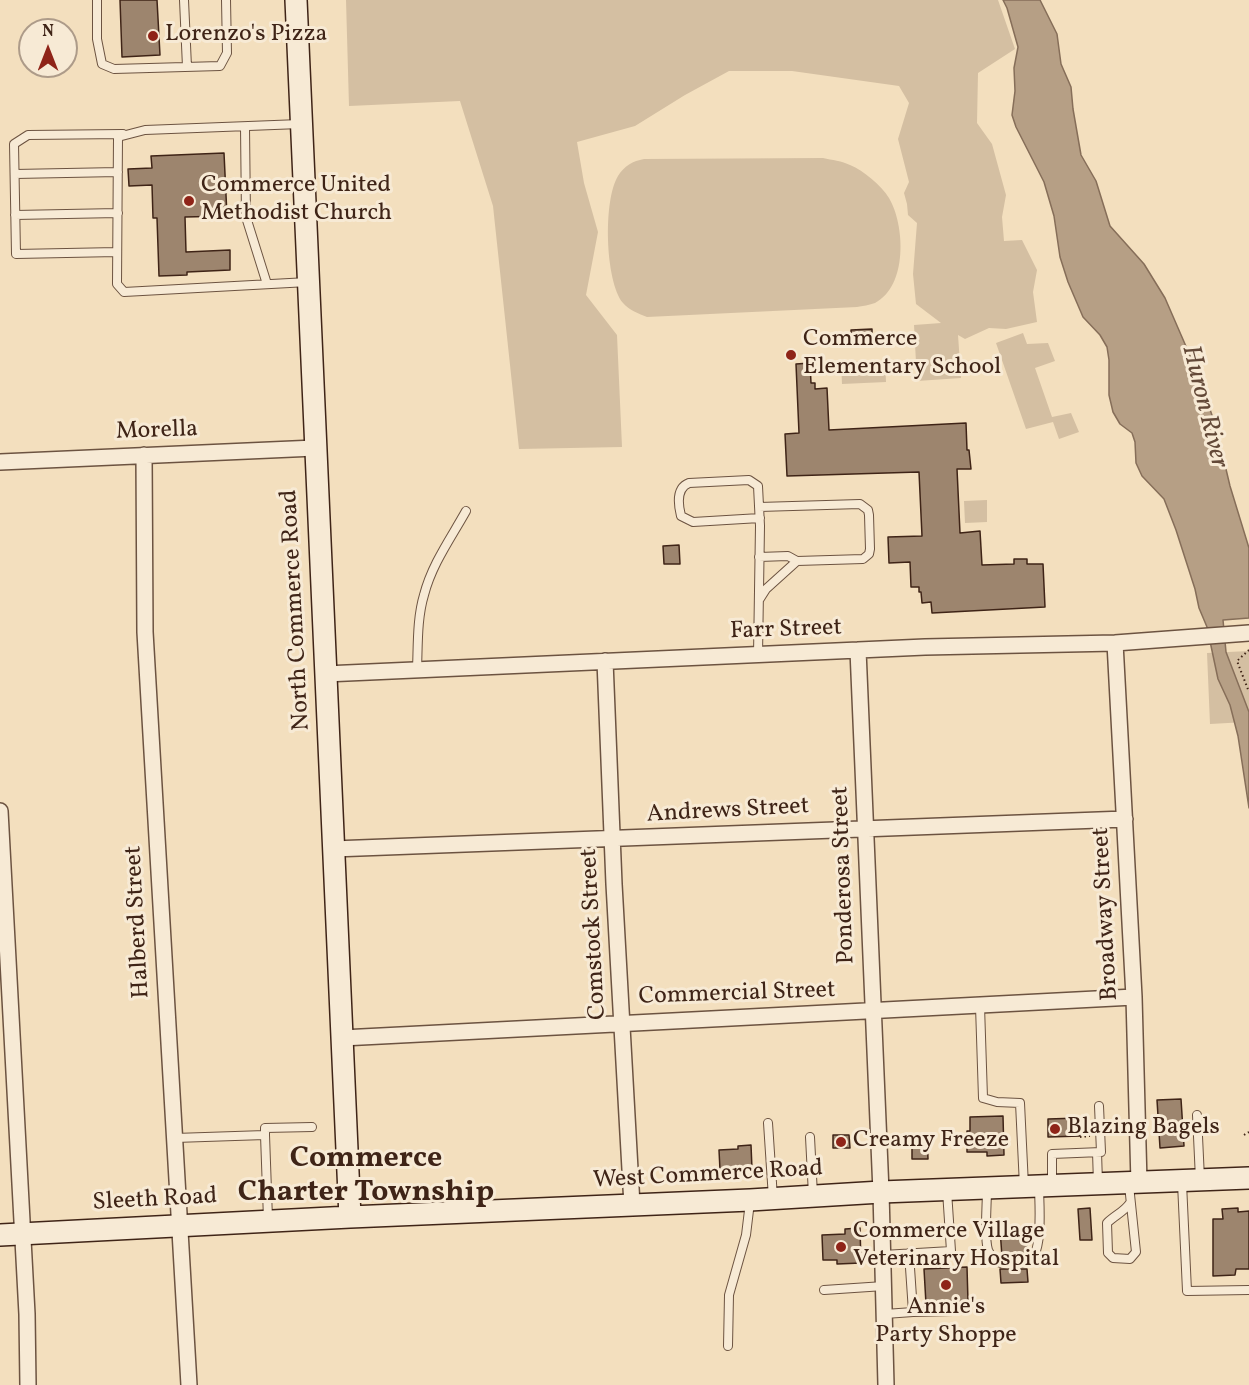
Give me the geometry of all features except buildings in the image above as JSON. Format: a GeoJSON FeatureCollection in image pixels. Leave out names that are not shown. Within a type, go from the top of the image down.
{"type":"FeatureCollection","features":[{"type":"Feature","properties":{"kind":"main road","name":"North Commerce Road"},"geometry":{"type":"LineString","coordinates":[[296,0],[350,1217]]}},
{"type":"Feature","properties":{"kind":"main road","name":"West Commerce Road"},"geometry":{"type":"LineString","coordinates":[[350,1217],[1098,1184],[1133,1190],[1192,1181],[1249,1178]]}},
{"type":"Feature","properties":{"kind":"main road","name":"Sleeth Road"},"geometry":{"type":"LineString","coordinates":[[0,1235],[350,1217]]}},
{"type":"Feature","properties":{"kind":"street","name":"Morella"},"geometry":{"type":"LineString","coordinates":[[0,462],[315,448]]}},
{"type":"Feature","properties":{"kind":"street","name":"Halberd Street"},"geometry":{"type":"LineString","coordinates":[[144,455],[145,632],[189,1385]]}},
{"type":"Feature","properties":{"kind":"street","name":"Farr Street"},"geometry":{"type":"LineString","coordinates":[[325,674],[858,650],[1115,643],[1249,633]]}},
{"type":"Feature","properties":{"kind":"street","name":"Broadway Street"},"geometry":{"type":"LineString","coordinates":[[1115,643],[1134,997],[1133,1190]]}},
{"type":"Feature","properties":{"kind":"street","name":"Ponderosa Street"},"geometry":{"type":"LineString","coordinates":[[858,650],[881,1192],[886,1385]]}},
{"type":"Feature","properties":{"kind":"street","name":"Comstock Street"},"geometry":{"type":"LineString","coordinates":[[605,661],[632,1205]]}},
{"type":"Feature","properties":{"kind":"street"},"geometry":{"type":"LineString","coordinates":[[0,811],[28,1385]]}},
{"type":"Feature","properties":{"kind":"street","name":"Andrews Street"},"geometry":{"type":"LineString","coordinates":[[333,849],[1125,819]]}},
{"type":"Feature","properties":{"kind":"street","name":"Commercial Street"},"geometry":{"type":"LineString","coordinates":[[342,1038],[1134,997]]}},
{"type":"Feature","properties":{"kind":"lane"},"geometry":{"type":"LineString","coordinates":[[97,0],[97,39],[102,64],[114,69],[220,66],[227,53],[226,0]]}},
{"type":"Feature","properties":{"kind":"lane"},"geometry":{"type":"LineString","coordinates":[[184,0],[187,67]]}},
{"type":"Feature","properties":{"kind":"lane"},"geometry":{"type":"LineString","coordinates":[[301,124],[145,130],[118,137],[117,284],[124,292],[309,282]]}},
{"type":"Feature","properties":{"kind":"lane"},"geometry":{"type":"LineString","coordinates":[[245,127],[246,217],[267,284]]}},
{"type":"Feature","properties":{"kind":"lane"},"geometry":{"type":"LineString","coordinates":[[117,252],[16,254],[14,144],[28,135],[129,134]]}},
{"type":"Feature","properties":{"kind":"lane"},"geometry":{"type":"LineString","coordinates":[[15,174],[118,172]]}},
{"type":"Feature","properties":{"kind":"lane"},"geometry":{"type":"LineString","coordinates":[[15,215],[118,213]]}},
{"type":"Feature","properties":{"kind":"lane"},"geometry":{"type":"LineString","coordinates":[[758,655],[760,518],[758,486],[749,480],[689,483],[681,487],[679,492],[681,516],[693,522],[760,518]]}},
{"type":"Feature","properties":{"kind":"lane"},"geometry":{"type":"LineString","coordinates":[[759,507],[855,503],[864,506],[868,510],[870,549],[863,559],[796,561],[788,556],[759,557]]}},
{"type":"Feature","properties":{"kind":"lane"},"geometry":{"type":"LineString","coordinates":[[417,669],[419,622],[424,594],[438,558],[466,512]]}},
{"type":"Feature","properties":{"kind":"lane"},"geometry":{"type":"LineString","coordinates":[[759,602],[766,589],[796,561]]}},
{"type":"Feature","properties":{"kind":"lane"},"geometry":{"type":"LineString","coordinates":[[980,1006],[983,1098],[997,1102],[1020,1103],[1038,1187],[1037,1249],[1027,1263],[1002,1264],[988,1249],[987,1188]]}},
{"type":"Feature","properties":{"kind":"lane"},"geometry":{"type":"LineString","coordinates":[[1038,1187],[1052,1154],[1101,1152],[1099,1106]]}},
{"type":"Feature","properties":{"kind":"lane"},"geometry":{"type":"LineString","coordinates":[[1197,1115],[1187,1292],[1249,1290]]}},
{"type":"Feature","properties":{"kind":"lane"},"geometry":{"type":"LineString","coordinates":[[768,1123],[773,1199]]}},
{"type":"Feature","properties":{"kind":"lane"},"geometry":{"type":"LineString","coordinates":[[268,1221],[265,1128],[312,1127]]}},
{"type":"Feature","properties":{"kind":"lane"},"geometry":{"type":"LineString","coordinates":[[174,1138],[266,1134]]}},
{"type":"Feature","properties":{"kind":"lane"},"geometry":{"type":"LineString","coordinates":[[810,1137],[813,1197]]}},
{"type":"Feature","properties":{"kind":"lane"},"geometry":{"type":"LineString","coordinates":[[1097,1152],[1098,1184]]}},
{"type":"Feature","properties":{"kind":"lane"},"geometry":{"type":"LineString","coordinates":[[883,1255],[951,1251],[947,1190]]}},
{"type":"Feature","properties":{"kind":"lane"},"geometry":{"type":"LineString","coordinates":[[1133,1190],[1136,1252],[1130,1259],[1113,1258],[1108,1253],[1107,1223],[1113,1216],[1125,1210],[1133,1190]]}},
{"type":"Feature","properties":{"kind":"lane"},"geometry":{"type":"LineString","coordinates":[[728,1346],[729,1295],[746,1235],[750,1200]]}},
{"type":"Feature","properties":{"kind":"lane"},"geometry":{"type":"LineString","coordinates":[[909,1253],[913,1312]]}},
{"type":"Feature","properties":{"kind":"lane"},"geometry":{"type":"LineString","coordinates":[[824,1290],[884,1286]]}},
{"type":"Feature","properties":{"kind":"lane"},"geometry":{"type":"LineString","coordinates":[[885,1314],[953,1311]]}},
{"type":"Feature","properties":{"kind":"path"},"geometry":{"type":"LineString","coordinates":[[1249,650],[1237,661],[1249,692]]}},
{"type":"Feature","properties":{"kind":"path"},"geometry":{"type":"LineString","coordinates":[[1244,1135],[1249,1132]]}},
{"type":"Feature","properties":{"kind":"path"},"geometry":{"type":"LineString","coordinates":[[1080,1137],[1092,1136]]}},
{"type":"Feature","properties":{"kind":"shaded area"},"geometry":{"type":"Polygon","coordinates":[[[346,0],[998,0],[1015,49],[978,73],[977,123],[992,144],[1006,195],[1002,217],[1004,241],[1022,240],[1037,270],[1033,292],[1037,322],[1006,329],[989,328],[965,339],[958,335],[961,378],[917,381],[914,325],[941,323],[916,304],[913,274],[917,223],[908,215],[904,193],[909,182],[898,139],[909,103],[899,86],[792,71],[729,71],[635,126],[577,142],[584,183],[598,232],[586,295],[617,335],[622,447],[519,449],[493,206],[460,101],[349,106],[346,0]]]}},
{"type":"Feature","properties":{"kind":"shaded area"},"geometry":{"type":"Polygon","coordinates":[[[823,158],[847,164],[877,183],[886,193],[894,210],[900,239],[898,269],[886,295],[875,303],[857,307],[647,317],[631,310],[623,303],[613,277],[608,221],[613,187],[620,172],[626,167],[644,159],[823,158]]]}},
{"type":"Feature","properties":{"kind":"shaded area"},"geometry":{"type":"Polygon","coordinates":[[[1023,333],[1027,344],[1048,343],[1055,361],[1035,368],[1052,417],[1071,413],[1079,432],[1059,439],[1053,422],[1026,429],[996,343],[1023,333]]]}},
{"type":"Feature","properties":{"kind":"shaded area"},"geometry":{"type":"Polygon","coordinates":[[[885,360],[886,382],[842,384],[841,362],[885,360]]]}},
{"type":"Feature","properties":{"kind":"shaded area"},"geometry":{"type":"Polygon","coordinates":[[[987,500],[987,522],[965,523],[964,501],[987,500]]]}},
{"type":"Feature","properties":{"kind":"shaded area"},"geometry":{"type":"Polygon","coordinates":[[[1249,651],[1249,795],[1246,722],[1210,724],[1207,653],[1249,651]]]}},
{"type":"Feature","properties":{"kind":"water","name":"Huron River"},"geometry":{"type":"Polygon","coordinates":[[[1003,0],[1040,0],[1057,34],[1061,64],[1071,87],[1081,155],[1096,181],[1110,226],[1144,264],[1165,298],[1198,374],[1216,427],[1230,486],[1249,548],[1249,618],[1223,620],[1226,652],[1249,712],[1249,808],[1238,736],[1230,705],[1218,679],[1207,627],[1199,608],[1176,530],[1164,499],[1142,476],[1136,463],[1132,433],[1120,424],[1113,412],[1109,395],[1107,347],[1100,335],[1083,317],[1068,282],[1060,257],[1054,216],[1044,182],[1012,115],[1015,91],[1014,68],[1018,47],[1003,0]]]}},
{"type":"Feature","properties":{"kind":"place","name":"Lorenzo's Pizza"},"geometry":{"type":"Point","coordinates":[153,36]}},
{"type":"Feature","properties":{"kind":"place","name":"Commerce United Methodist Church"},"geometry":{"type":"Point","coordinates":[189,201]}},
{"type":"Feature","properties":{"kind":"place","name":"Commerce Elementary School"},"geometry":{"type":"Point","coordinates":[791,355]}},
{"type":"Feature","properties":{"kind":"place","name":"Blazing Bagels"},"geometry":{"type":"Point","coordinates":[1055,1129]}},
{"type":"Feature","properties":{"kind":"place","name":"Creamy Freeze"},"geometry":{"type":"Point","coordinates":[841,1142]}},
{"type":"Feature","properties":{"kind":"place","name":"Commerce Village Veterinary Hospital"},"geometry":{"type":"Point","coordinates":[841,1247]}},
{"type":"Feature","properties":{"kind":"place","name":"Annie's Party Shoppe"},"geometry":{"type":"Point","coordinates":[946,1285]}},
{"type":"Feature","properties":{"kind":"district","name":"Commerce Charter Township"},"geometry":{"type":"Point","coordinates":[366,1177]}}]}
